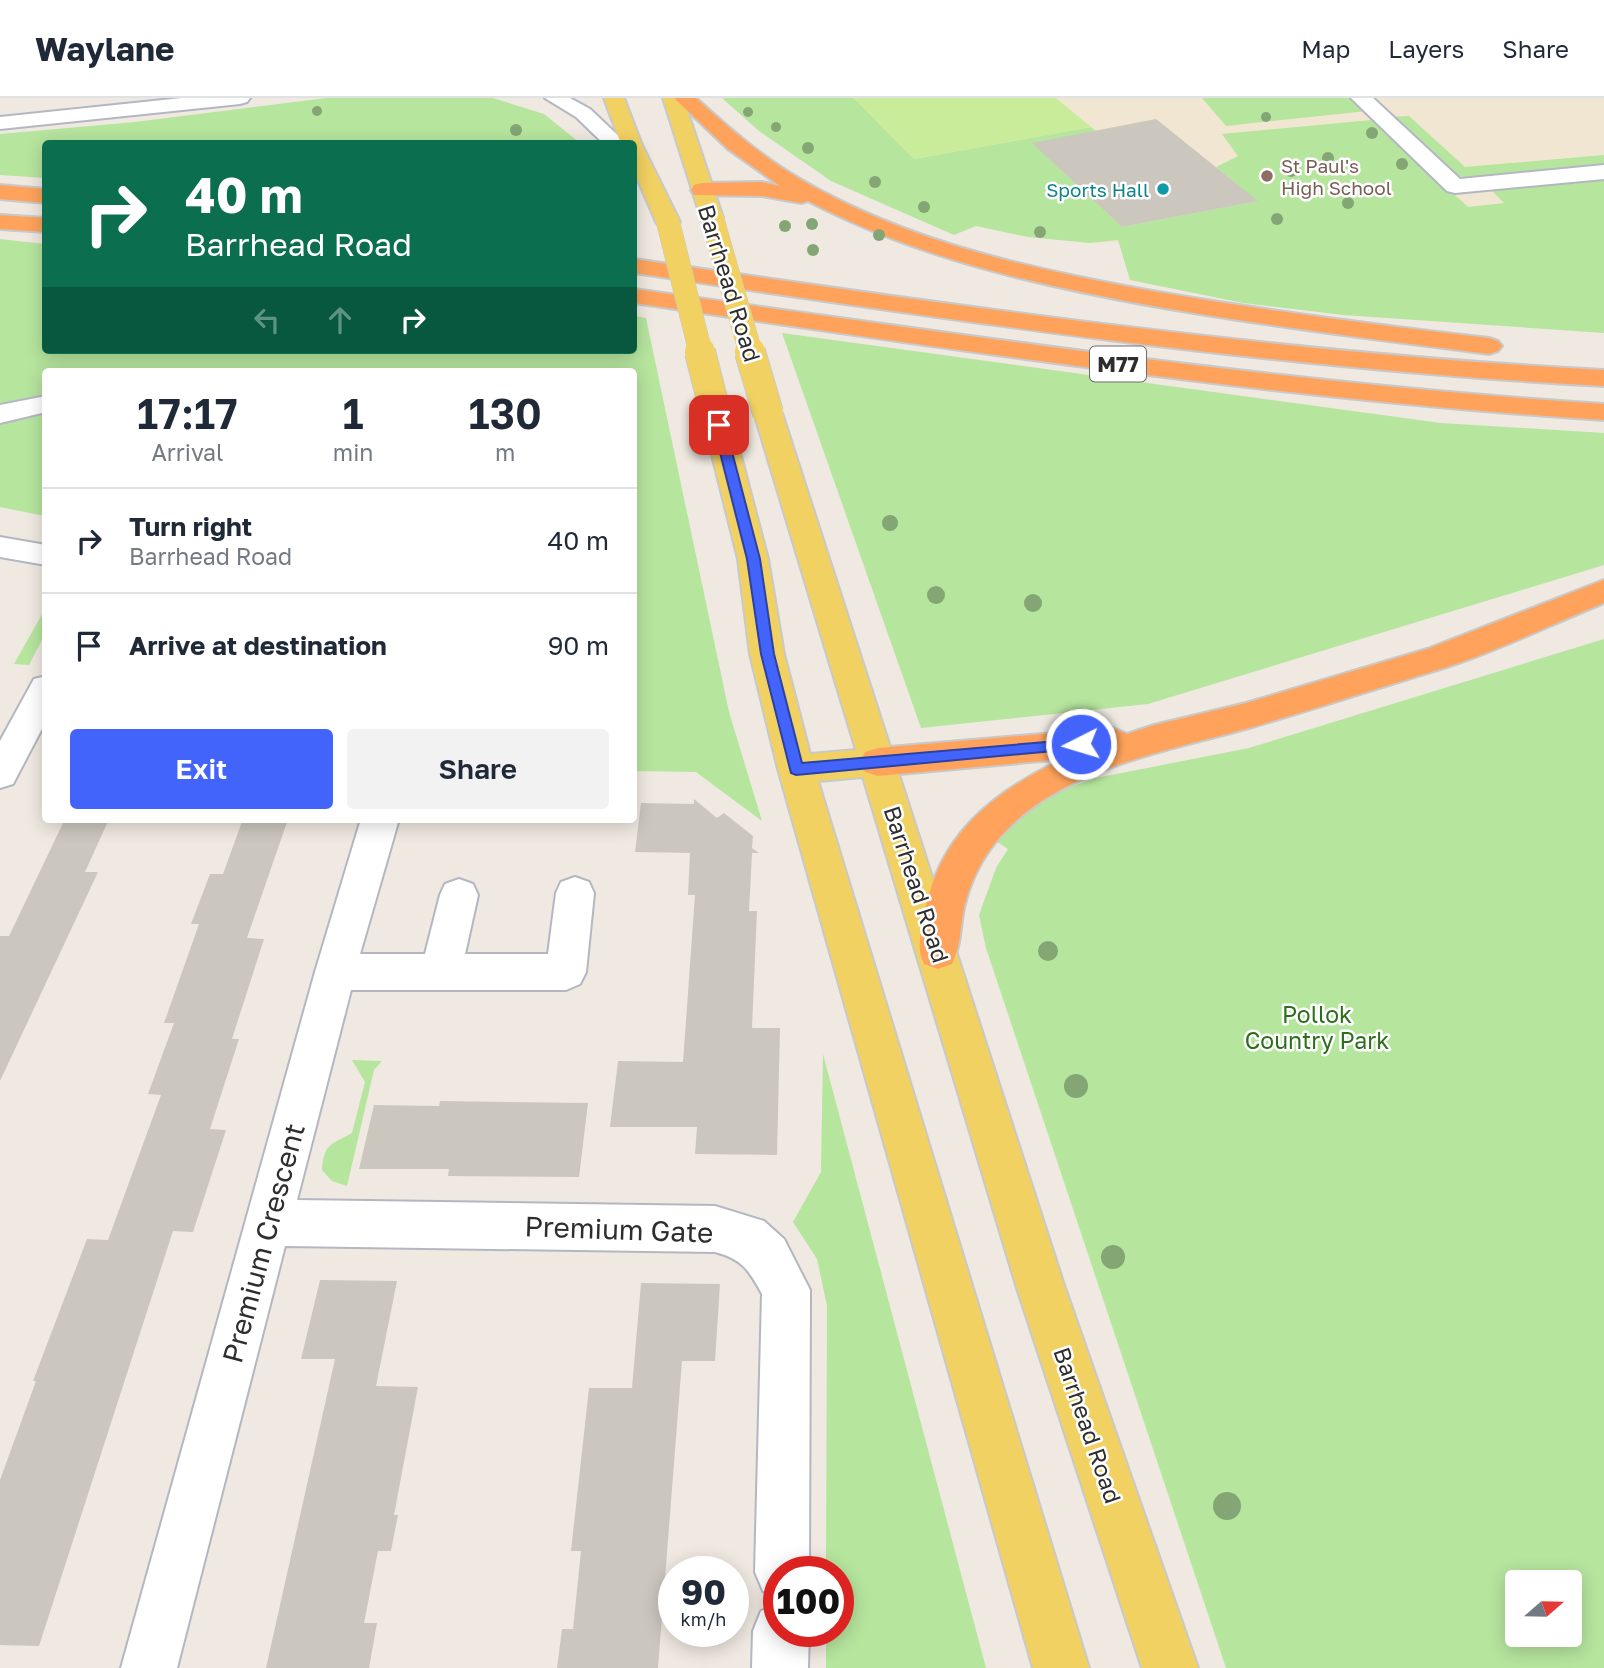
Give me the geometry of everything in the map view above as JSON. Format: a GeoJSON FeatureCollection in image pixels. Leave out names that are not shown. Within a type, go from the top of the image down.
{"type":"FeatureCollection","features":[{"type":"Feature","properties":{"kind":"highway"},"geometry":{"type":"LineString","coordinates":[[684,98],[708,124],[748,156],[853,215]]}},
{"type":"Feature","properties":{"kind":"highway"},"geometry":{"type":"LineString","coordinates":[[702,190],[762,189],[816,200],[963,255],[1067,282],[1304,323],[1506,348]]}},
{"type":"Feature","properties":{"kind":"highway"},"geometry":{"type":"LineString","coordinates":[[0,192],[42,196]]}},
{"type":"Feature","properties":{"kind":"highway"},"geometry":{"type":"LineString","coordinates":[[0,222],[42,225]]}},
{"type":"Feature","properties":{"kind":"highway","name":"M77"},"geometry":{"type":"LineString","coordinates":[[637,266],[1048,325],[1266,352],[1604,378]]}},
{"type":"Feature","properties":{"kind":"highway","name":"M77"},"geometry":{"type":"LineString","coordinates":[[637,296],[1268,383],[1604,412]]}},
{"type":"Feature","properties":{"kind":"highway"},"geometry":{"type":"LineString","coordinates":[[1532,351],[1604,358]]}},
{"type":"Feature","properties":{"kind":"highway"},"geometry":{"type":"LineString","coordinates":[[938,952],[945,907],[953,881],[986,827],[1009,806],[1039,786],[1089,762],[1154,738],[1246,716],[1439,657],[1604,592]]}},
{"type":"Feature","properties":{"kind":"highway"},"geometry":{"type":"LineString","coordinates":[[878,762],[1154,738]]}},
{"type":"Feature","properties":{"kind":"main road"},"geometry":{"type":"LineString","coordinates":[[614,98],[630,140]]}},
{"type":"Feature","properties":{"kind":"main road","name":"Barrhead Road"},"geometry":{"type":"LineString","coordinates":[[673,98],[712,218],[768,413],[1040,1285],[1170,1668]]}},
{"type":"Feature","properties":{"kind":"main road","name":"Barrhead Road"},"geometry":{"type":"LineString","coordinates":[[637,162],[664,214],[753,559],[768,654],[796,769],[1061,1668]]}},
{"type":"Feature","properties":{"kind":"main road"},"geometry":{"type":"LineString","coordinates":[[664,214],[702,190]]}},
{"type":"Feature","properties":{"kind":"main road"},"geometry":{"type":"LineString","coordinates":[[796,769],[878,762]]}},
{"type":"Feature","properties":{"kind":"street"},"geometry":{"type":"LineString","coordinates":[[0,105],[64,98]]}},
{"type":"Feature","properties":{"kind":"street"},"geometry":{"type":"LineString","coordinates":[[0,123],[240,98]]}},
{"type":"Feature","properties":{"kind":"street"},"geometry":{"type":"LineString","coordinates":[[555,98],[583,113],[613,140]]}},
{"type":"Feature","properties":{"kind":"street"},"geometry":{"type":"LineString","coordinates":[[1362,98],[1455,186],[1604,172]]}},
{"type":"Feature","properties":{"kind":"street"},"geometry":{"type":"LineString","coordinates":[[0,415],[15,409],[42,405]]}},
{"type":"Feature","properties":{"kind":"street"},"geometry":{"type":"LineString","coordinates":[[0,547],[42,554]]}},
{"type":"Feature","properties":{"kind":"street"},"geometry":{"type":"LineString","coordinates":[[0,774],[42,695]]}},
{"type":"Feature","properties":{"kind":"street","name":"Premium Crescent"},"geometry":{"type":"LineString","coordinates":[[149,1668],[335,972],[379,823]]}},
{"type":"Feature","properties":{"kind":"street"},"geometry":{"type":"LineString","coordinates":[[335,972],[566,972],[575,894]]}},
{"type":"Feature","properties":{"kind":"street"},"geometry":{"type":"LineString","coordinates":[[441,972],[459,895]]}},
{"type":"Feature","properties":{"kind":"street","name":"Premium Gate"},"geometry":{"type":"LineString","coordinates":[[268,1223],[715,1229],[747,1237],[767,1256],[786,1290],[782,1556]]}},
{"type":"Feature","properties":{"kind":"street"},"geometry":{"type":"LineString","coordinates":[[780,1668],[781,1647]]}},
{"type":"Feature","properties":{"kind":"shaded area","name":"St Paul's High School"},"geometry":{"type":"Polygon","coordinates":[[[854,98],[1604,98],[1604,193],[1138,242],[1090,243],[1028,237],[914,159],[854,98]]]}},
{"type":"Feature","properties":{"kind":"green space"},"geometry":{"type":"Polygon","coordinates":[[[326,98],[493,98],[544,114],[576,140],[42,140],[42,178],[0,175],[0,134],[135,122],[326,98]]]}},
{"type":"Feature","properties":{"kind":"green space"},"geometry":{"type":"Polygon","coordinates":[[[722,98],[854,98],[914,159],[1091,127],[1098,133],[1060,169],[1122,227],[1257,201],[1216,167],[1238,156],[1222,134],[1372,120],[1468,207],[1504,203],[1490,189],[1604,178],[1604,333],[1343,315],[1243,303],[1130,280],[1118,240],[1090,243],[1028,237],[976,226],[954,235],[831,181],[759,131],[722,98]]]}},
{"type":"Feature","properties":{"kind":"green space"},"geometry":{"type":"Polygon","coordinates":[[[854,98],[1056,98],[1091,127],[914,159],[854,98]]]}},
{"type":"Feature","properties":{"kind":"green space"},"geometry":{"type":"Polygon","coordinates":[[[1202,98],[1353,98],[1367,111],[1226,126],[1202,98]]]}},
{"type":"Feature","properties":{"kind":"green space"},"geometry":{"type":"Polygon","coordinates":[[[1409,116],[1465,167],[1604,155],[1604,166],[1481,178],[1454,176],[1389,117],[1409,116]]]}},
{"type":"Feature","properties":{"kind":"green space"},"geometry":{"type":"Polygon","coordinates":[[[0,239],[42,244],[42,354],[637,354],[637,316],[646,318],[729,712],[762,821],[696,772],[637,771],[637,368],[42,368],[42,401],[0,409],[0,239]]]}},
{"type":"Feature","properties":{"kind":"green space"},"geometry":{"type":"Polygon","coordinates":[[[782,333],[1441,423],[1604,433],[1604,565],[1148,704],[921,728],[782,333]]]}},
{"type":"Feature","properties":{"kind":"green space"},"geometry":{"type":"Polygon","coordinates":[[[42,415],[42,515],[0,507],[0,423],[42,415]]]}},
{"type":"Feature","properties":{"kind":"green space"},"geometry":{"type":"Polygon","coordinates":[[[42,614],[42,640],[29,665],[14,664],[42,614]]]}},
{"type":"Feature","properties":{"kind":"green space","name":"Pollok Country Park"},"geometry":{"type":"Polygon","coordinates":[[[1604,639],[1604,1668],[1226,1668],[986,948],[979,915],[996,868],[1008,849],[993,839],[1026,810],[1057,791],[1096,778],[1249,748],[1604,639]]]}},
{"type":"Feature","properties":{"kind":"green space"},"geometry":{"type":"Polygon","coordinates":[[[823,1054],[986,1668],[826,1668],[826,1647],[854,1647],[854,1556],[826,1556],[827,1306],[817,1259],[793,1222],[821,1172],[823,1054]]]}},
{"type":"Feature","properties":{"kind":"green space"},"geometry":{"type":"Polygon","coordinates":[[[352,1060],[382,1061],[374,1070],[347,1186],[332,1181],[322,1170],[330,1146],[352,1133],[365,1082],[352,1060]]]}},
{"type":"Feature","properties":{"kind":"building"},"geometry":{"type":"Polygon","coordinates":[[[1156,119],[1258,201],[1122,227],[1032,143],[1156,119]]]}},
{"type":"Feature","properties":{"kind":"building"},"geometry":{"type":"Polygon","coordinates":[[[694,799],[717,818],[724,813],[753,836],[752,848],[759,853],[752,853],[749,911],[757,911],[752,1028],[780,1028],[777,1155],[695,1154],[697,1127],[610,1127],[618,1061],[683,1062],[695,895],[688,895],[690,853],[635,852],[641,803],[694,804],[694,799]]]}},
{"type":"Feature","properties":{"kind":"building"},"geometry":{"type":"Polygon","coordinates":[[[63,823],[107,823],[85,872],[98,872],[0,1081],[0,936],[9,936],[63,823]]]}},
{"type":"Feature","properties":{"kind":"building"},"geometry":{"type":"Polygon","coordinates":[[[242,823],[287,823],[247,938],[264,939],[232,1039],[239,1039],[210,1129],[226,1130],[193,1232],[173,1231],[39,1646],[0,1645],[0,1480],[36,1381],[33,1381],[87,1239],[108,1240],[161,1095],[148,1094],[174,1023],[164,1023],[199,924],[191,924],[210,874],[223,874],[242,823]]]}},
{"type":"Feature","properties":{"kind":"building"},"geometry":{"type":"Polygon","coordinates":[[[440,1101],[588,1103],[579,1177],[448,1176],[449,1169],[359,1169],[374,1105],[439,1106],[440,1101]]]}},
{"type":"Feature","properties":{"kind":"building"},"geometry":{"type":"Polygon","coordinates":[[[320,1280],[397,1281],[376,1386],[418,1387],[394,1515],[398,1515],[391,1551],[378,1551],[364,1623],[377,1623],[369,1668],[266,1668],[335,1359],[301,1359],[320,1280]]]}},
{"type":"Feature","properties":{"kind":"building"},"geometry":{"type":"Polygon","coordinates":[[[641,1283],[720,1284],[715,1361],[682,1361],[667,1556],[658,1556],[658,1668],[557,1668],[562,1629],[573,1629],[581,1551],[571,1551],[589,1388],[632,1388],[641,1283]]]}},
{"type":"Feature","properties":{"kind":"place","name":"St Paul's High School"},"geometry":{"type":"Point","coordinates":[1267,176]}},
{"type":"Feature","properties":{"kind":"place","name":"Sports Hall"},"geometry":{"type":"Point","coordinates":[1163,189]}},
{"type":"Feature","properties":{"kind":"route"},"geometry":{"type":"LineString","coordinates":[[719,425],[753,559],[768,654],[796,769],[1081,744]]}}]}
